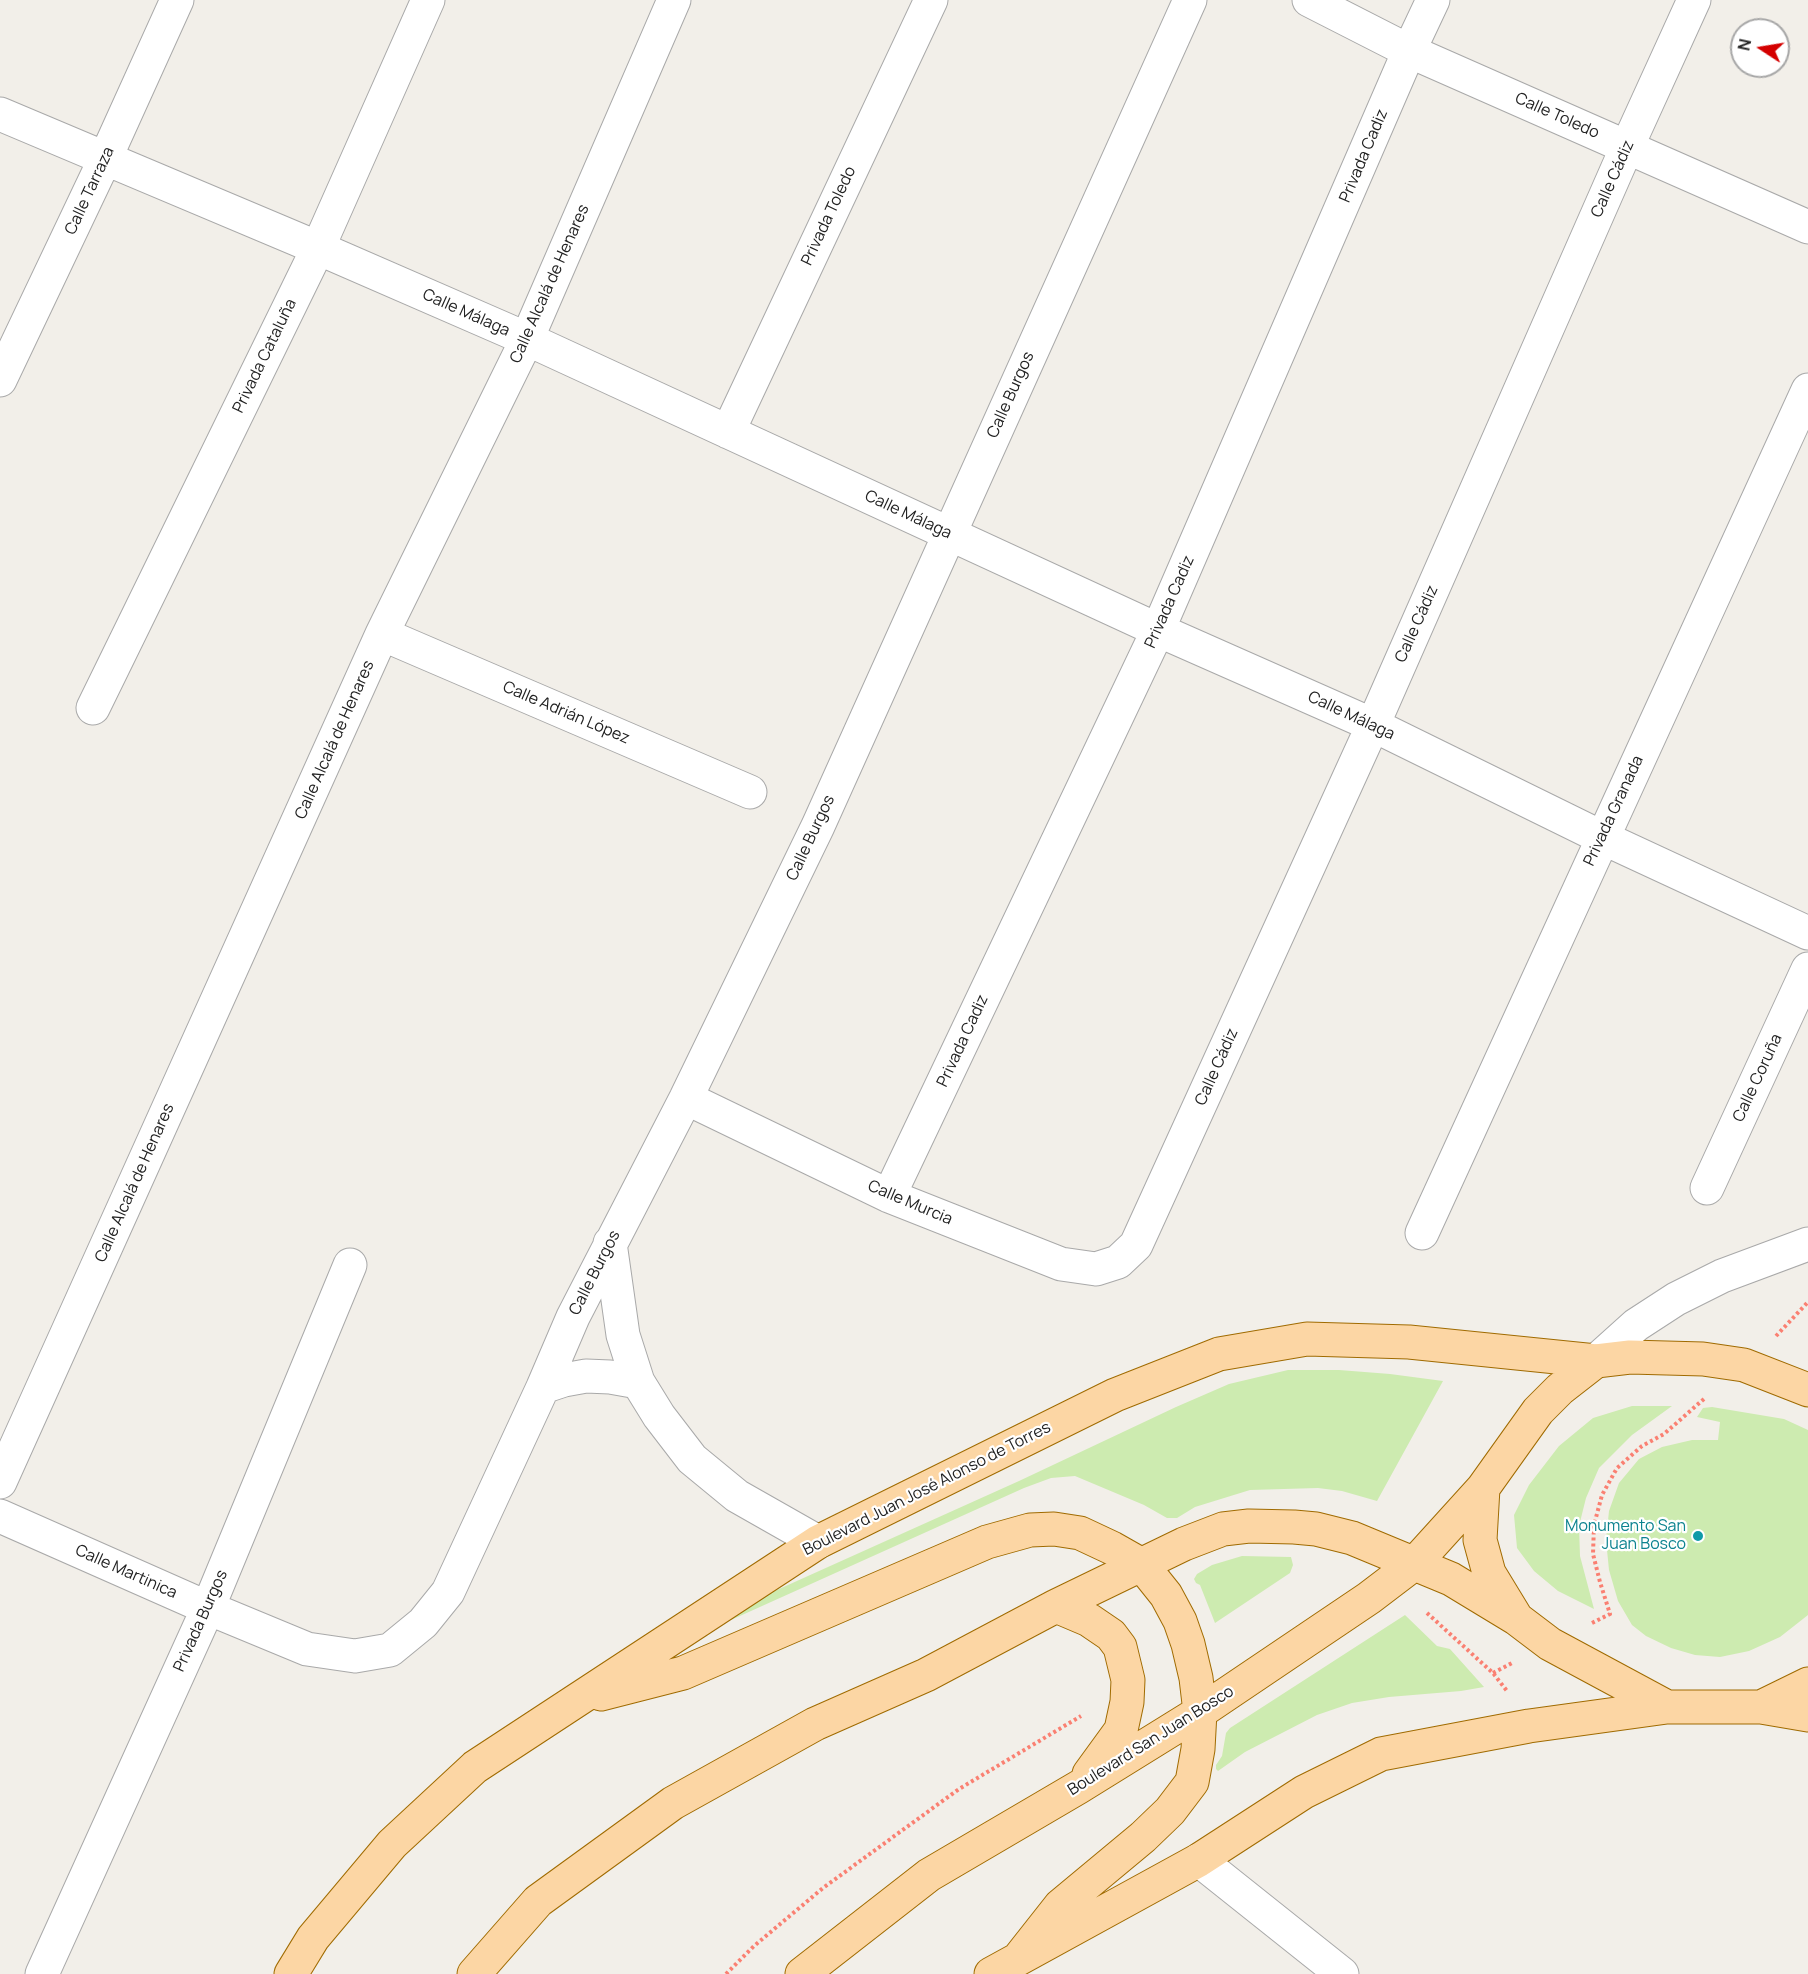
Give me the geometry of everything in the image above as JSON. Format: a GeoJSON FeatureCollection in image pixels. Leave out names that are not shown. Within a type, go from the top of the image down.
{"type":"FeatureCollection","features":[{"type":"Feature","properties":{"kind":"main road","name":"Boulevard Juan José Alonso de Torres"},"geometry":{"type":"LineString","coordinates":[[291,1974],[313,1938],[393,1844],[475,1767],[818,1542],[1115,1395],[1219,1354],[1307,1339],[1409,1342],[1596,1361],[1629,1357],[1703,1359],[1744,1365],[1808,1390]]}},
{"type":"Feature","properties":{"kind":"main road","name":"Boulevard San Juan Bosco"},"geometry":{"type":"LineString","coordinates":[[802,1974],[929,1875],[1079,1787],[1200,1712],[1369,1598],[1415,1563],[1483,1488],[1538,1411],[1560,1389],[1596,1361]]}},
{"type":"Feature","properties":{"kind":"main road"},"geometry":{"type":"LineString","coordinates":[[1483,1488],[1480,1540],[1490,1573],[1517,1619]]}},
{"type":"Feature","properties":{"kind":"main road"},"geometry":{"type":"LineString","coordinates":[[474,1974],[538,1901],[673,1803],[815,1724],[926,1675],[1056,1606],[1184,1544],[1223,1529],[1266,1526],[1332,1532],[1415,1563],[1451,1579],[1517,1619],[1550,1644],[1667,1707]]}},
{"type":"Feature","properties":{"kind":"main road"},"geometry":{"type":"LineString","coordinates":[[577,1700],[683,1673],[987,1542],[1030,1530],[1054,1529],[1080,1533],[1142,1565],[1166,1595],[1180,1621],[1196,1678],[1200,1712],[1198,1749],[1192,1782],[1170,1811],[1143,1837],[1060,1906],[1019,1958]]}},
{"type":"Feature","properties":{"kind":"main road"},"geometry":{"type":"LineString","coordinates":[[1056,1606],[1089,1620],[1111,1635],[1120,1647],[1128,1680],[1127,1702],[1121,1730],[1079,1787]]}},
{"type":"Feature","properties":{"kind":"main road"},"geometry":{"type":"LineString","coordinates":[[1761,1707],[1808,1684]]}},
{"type":"Feature","properties":{"kind":"main road"},"geometry":{"type":"LineString","coordinates":[[991,1974],[1199,1860],[1304,1792],[1381,1754],[1529,1726],[1667,1707],[1761,1707],[1808,1715]]}},
{"type":"Feature","properties":{"kind":"street","name":"Calle Tarraza"},"geometry":{"type":"LineString","coordinates":[[0,380],[105,159],[177,0]]}},
{"type":"Feature","properties":{"kind":"street","name":"Privada Cataluña"},"geometry":{"type":"LineString","coordinates":[[93,708],[318,249],[429,0]]}},
{"type":"Feature","properties":{"kind":"street","name":"Calle Alcalá de Henares"},"geometry":{"type":"LineString","coordinates":[[0,1482],[382,634],[527,339],[674,0]]}},
{"type":"Feature","properties":{"kind":"street","name":"Privada Toledo"},"geometry":{"type":"LineString","coordinates":[[728,432],[931,0]]}},
{"type":"Feature","properties":{"kind":"street","name":"Calle Burgos"},"geometry":{"type":"LineString","coordinates":[[390,1650],[423,1623],[448,1593],[573,1317],[686,1098],[818,826],[1190,0]]}},
{"type":"Feature","properties":{"kind":"street","name":"Calle Toledo"},"geometry":{"type":"LineString","coordinates":[[1309,0],[1409,51],[1808,227]]}},
{"type":"Feature","properties":{"kind":"street","name":"Privada Cadiz"},"geometry":{"type":"LineString","coordinates":[[889,1196],[1158,630],[1433,0]]}},
{"type":"Feature","properties":{"kind":"street","name":"Calle Cádiz"},"geometry":{"type":"LineString","coordinates":[[1136,1245],[1373,725],[1694,0]]}},
{"type":"Feature","properties":{"kind":"street","name":"Calle Málaga"},"geometry":{"type":"LineString","coordinates":[[0,114],[527,339],[1158,630],[1373,725],[1601,837],[1808,933]]}},
{"type":"Feature","properties":{"kind":"street","name":"Privada Granada"},"geometry":{"type":"LineString","coordinates":[[1422,1233],[1601,837],[1808,390]]}},
{"type":"Feature","properties":{"kind":"street","name":"Calle Adrián López"},"geometry":{"type":"LineString","coordinates":[[382,634],[750,792]]}},
{"type":"Feature","properties":{"kind":"street","name":"Calle Coruña"},"geometry":{"type":"LineString","coordinates":[[1707,1188],[1808,969]]}},
{"type":"Feature","properties":{"kind":"street","name":"Calle Murcia"},"geometry":{"type":"LineString","coordinates":[[686,1098],[889,1196],[1061,1264],[1096,1269],[1118,1262],[1136,1245]]}},
{"type":"Feature","properties":{"kind":"street"},"geometry":{"type":"LineString","coordinates":[[610,1243],[623,1335],[638,1382],[659,1416],[692,1459],[737,1496],[818,1542]]}},
{"type":"Feature","properties":{"kind":"street"},"geometry":{"type":"LineString","coordinates":[[1596,1361],[1636,1325],[1676,1299],[1722,1276],[1808,1244]]}},
{"type":"Feature","properties":{"kind":"street","name":"Privada Burgos"},"geometry":{"type":"LineString","coordinates":[[42,1974],[208,1608],[350,1265]]}},
{"type":"Feature","properties":{"kind":"street"},"geometry":{"type":"LineString","coordinates":[[543,1387],[586,1376],[638,1382]]}},
{"type":"Feature","properties":{"kind":"street","name":"Calle Martinica"},"geometry":{"type":"LineString","coordinates":[[0,1516],[307,1649],[355,1656],[390,1650]]}},
{"type":"Feature","properties":{"kind":"street"},"geometry":{"type":"LineString","coordinates":[[1199,1860],[1342,1974]]}},
{"type":"Feature","properties":{"kind":"path"},"geometry":{"type":"LineString","coordinates":[[1784,1328],[1808,1302]]}},
{"type":"Feature","properties":{"kind":"path"},"geometry":{"type":"LineString","coordinates":[[1610,1614],[1593,1554],[1594,1525],[1602,1495],[1617,1468],[1642,1446],[1664,1434],[1688,1411]]}},
{"type":"Feature","properties":{"kind":"path"},"geometry":{"type":"LineString","coordinates":[[1426,1612],[1493,1673],[1514,1699]]}},
{"type":"Feature","properties":{"kind":"path"},"geometry":{"type":"LineString","coordinates":[[726,1974],[754,1946],[841,1875],[959,1789],[1082,1715]]}},
{"type":"Feature","properties":{"kind":"green space"},"geometry":{"type":"Polygon","coordinates":[[[1288,1370],[1339,1370],[1443,1381],[1377,1501],[1342,1491],[1318,1488],[1250,1490],[1195,1507],[1177,1518],[1167,1518],[1144,1505],[1075,1476],[1051,1478],[1024,1488],[731,1620],[727,1619],[728,1612],[1019,1481],[1176,1407],[1229,1384],[1288,1370]]]}},
{"type":"Feature","properties":{"kind":"green space"},"geometry":{"type":"Polygon","coordinates":[[[1632,1406],[1672,1406],[1632,1435],[1599,1468],[1586,1498],[1579,1526],[1580,1556],[1594,1609],[1558,1591],[1534,1571],[1517,1548],[1514,1515],[1529,1485],[1559,1446],[1593,1418],[1632,1406]]]}},
{"type":"Feature","properties":{"kind":"green space"},"geometry":{"type":"Polygon","coordinates":[[[1712,1407],[1784,1419],[1808,1430],[1808,1615],[1780,1637],[1749,1651],[1720,1657],[1695,1655],[1671,1648],[1646,1636],[1632,1625],[1618,1601],[1609,1570],[1606,1540],[1609,1511],[1619,1483],[1639,1459],[1662,1447],[1692,1440],[1718,1440],[1720,1422],[1697,1417],[1703,1408],[1712,1407]]]}},
{"type":"Feature","properties":{"kind":"green space"},"geometry":{"type":"Polygon","coordinates":[[[1242,1556],[1291,1557],[1293,1565],[1290,1573],[1215,1623],[1200,1585],[1194,1579],[1197,1574],[1212,1565],[1242,1556]]]}},
{"type":"Feature","properties":{"kind":"green space"},"geometry":{"type":"Polygon","coordinates":[[[1405,1615],[1437,1646],[1450,1649],[1484,1687],[1352,1703],[1317,1715],[1245,1752],[1218,1771],[1216,1769],[1222,1756],[1226,1733],[1230,1728],[1405,1615]]]}},
{"type":"Feature","properties":{"kind":"place","name":"Monumento San Juan Bosco"},"geometry":{"type":"Point","coordinates":[1698,1536]}}]}
